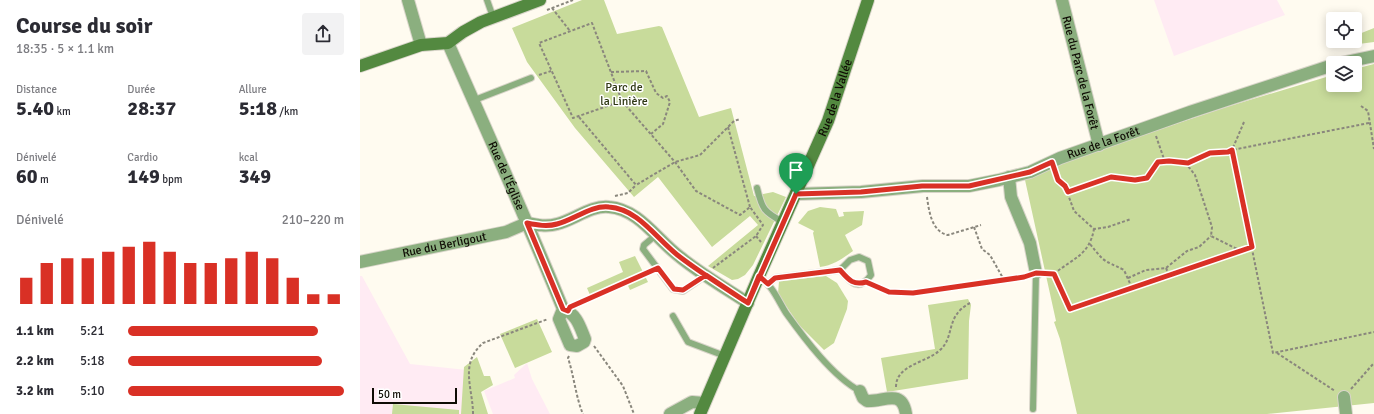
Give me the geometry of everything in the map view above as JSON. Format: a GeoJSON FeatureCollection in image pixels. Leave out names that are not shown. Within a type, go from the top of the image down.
{"type":"FeatureCollection","features":[{"type":"Feature","properties":{"kind":"street"},"geometry":{"type":"LineString","coordinates":[[408,0],[421,45]]}},
{"type":"Feature","properties":{"kind":"street"},"geometry":{"type":"LineString","coordinates":[[360,66],[421,45],[448,43],[463,32],[494,17],[540,0]]}},
{"type":"Feature","properties":{"kind":"street","name":"Rue de la Vallée"},"geometry":{"type":"LineString","coordinates":[[702,409],[748,303],[763,280],[783,222],[828,121],[868,0]]}},
{"type":"Feature","properties":{"kind":"street","name":"Rue du Parc de la Forêt"},"geometry":{"type":"LineString","coordinates":[[1062,0],[1099,145]]}},
{"type":"Feature","properties":{"kind":"street","name":"Rue de l'Église"},"geometry":{"type":"LineString","coordinates":[[448,43],[472,101],[527,223],[563,312],[570,345],[577,346],[584,342],[585,339],[576,318],[563,312]]}},
{"type":"Feature","properties":{"kind":"street"},"geometry":{"type":"LineString","coordinates":[[1362,59],[1374,56]]}},
{"type":"Feature","properties":{"kind":"street","name":"Rue de la Forêt"},"geometry":{"type":"LineString","coordinates":[[796,194],[861,192],[925,186],[969,186],[1008,178],[1030,172],[1052,162],[1230,98],[1268,88],[1326,67]]}},
{"type":"Feature","properties":{"kind":"street"},"geometry":{"type":"LineString","coordinates":[[1008,178],[1011,197],[1030,243],[1036,273]]}},
{"type":"Feature","properties":{"kind":"street"},"geometry":{"type":"LineString","coordinates":[[527,223],[542,226],[557,224],[607,206],[617,208],[629,213],[656,235],[678,256],[748,303]]}},
{"type":"Feature","properties":{"kind":"street","name":"Rue du Berligout"},"geometry":{"type":"LineString","coordinates":[[360,262],[506,232],[527,223]]}},
{"type":"Feature","properties":{"kind":"street"},"geometry":{"type":"LineString","coordinates":[[860,391],[863,398],[867,401],[893,398],[899,399],[904,405],[906,414]]}},
{"type":"Feature","properties":{"kind":"street"},"geometry":{"type":"LineString","coordinates":[[1344,396],[1346,414]]}},
{"type":"Feature","properties":{"kind":"street"},"geometry":{"type":"LineString","coordinates":[[670,414],[692,402],[702,409]]}},
{"type":"Feature","properties":{"kind":"lane"},"geometry":{"type":"LineString","coordinates":[[486,0],[494,17]]}},
{"type":"Feature","properties":{"kind":"lane"},"geometry":{"type":"LineString","coordinates":[[472,101],[531,78]]}},
{"type":"Feature","properties":{"kind":"lane"},"geometry":{"type":"LineString","coordinates":[[757,188],[762,208],[767,214],[783,222]]}},
{"type":"Feature","properties":{"kind":"lane"},"geometry":{"type":"LineString","coordinates":[[656,235],[644,245],[643,249],[674,289],[683,290],[706,275]]}},
{"type":"Feature","properties":{"kind":"lane"},"geometry":{"type":"LineString","coordinates":[[840,270],[850,281],[859,284],[866,282],[871,274],[868,261],[859,257],[850,260],[840,270],[763,280],[803,335],[846,382],[860,391]]}},
{"type":"Feature","properties":{"kind":"lane"},"geometry":{"type":"LineString","coordinates":[[1033,409],[1036,273]]}},
{"type":"Feature","properties":{"kind":"lane"},"geometry":{"type":"LineString","coordinates":[[673,316],[688,342],[725,356]]}},
{"type":"Feature","properties":{"kind":"path"},"geometry":{"type":"LineString","coordinates":[[552,8],[570,31]]}},
{"type":"Feature","properties":{"kind":"path"},"geometry":{"type":"LineString","coordinates":[[622,101],[573,118],[539,43],[592,23],[622,101],[675,162],[696,190],[740,215],[750,207]]}},
{"type":"Feature","properties":{"kind":"path"},"geometry":{"type":"LineString","coordinates":[[531,78],[551,71]]}},
{"type":"Feature","properties":{"kind":"path"},"geometry":{"type":"LineString","coordinates":[[611,72],[646,71],[656,93],[663,98],[667,96],[670,102],[663,124],[651,134]]}},
{"type":"Feature","properties":{"kind":"path"},"geometry":{"type":"LineString","coordinates":[[1361,106],[1368,111],[1374,149]]}},
{"type":"Feature","properties":{"kind":"path"},"geometry":{"type":"LineString","coordinates":[[579,117],[636,185]]}},
{"type":"Feature","properties":{"kind":"path"},"geometry":{"type":"LineString","coordinates":[[607,206],[610,197],[628,193],[636,185],[675,162],[700,155],[734,121],[740,119]]}},
{"type":"Feature","properties":{"kind":"path"},"geometry":{"type":"LineString","coordinates":[[1244,122],[1232,150],[1273,353],[1277,353],[1344,396],[1374,363]]}},
{"type":"Feature","properties":{"kind":"path"},"geometry":{"type":"LineString","coordinates":[[1068,192],[1111,177],[1135,180],[1147,178],[1158,162],[1188,163],[1210,153],[1228,152],[1369,123]]}},
{"type":"Feature","properties":{"kind":"path"},"geometry":{"type":"LineString","coordinates":[[1152,126],[1165,162]]}},
{"type":"Feature","properties":{"kind":"path"},"geometry":{"type":"LineString","coordinates":[[728,127],[750,207],[762,225],[756,236]]}},
{"type":"Feature","properties":{"kind":"path"},"geometry":{"type":"LineString","coordinates":[[1052,162],[1058,180],[1065,186],[1068,192],[1074,211],[1094,229]]}},
{"type":"Feature","properties":{"kind":"path"},"geometry":{"type":"LineString","coordinates":[[1128,278],[1146,270],[1166,268],[1187,251],[1198,247],[1211,236],[1212,227],[1195,175],[1188,166],[1188,163]]}},
{"type":"Feature","properties":{"kind":"path"},"geometry":{"type":"LineString","coordinates":[[925,186],[928,208],[938,231],[948,235],[981,225]]}},
{"type":"Feature","properties":{"kind":"path"},"geometry":{"type":"LineString","coordinates":[[1094,229],[1108,227],[1131,219]]}},
{"type":"Feature","properties":{"kind":"path"},"geometry":{"type":"LineString","coordinates":[[974,227],[982,249],[990,255],[1004,280]]}},
{"type":"Feature","properties":{"kind":"path"},"geometry":{"type":"LineString","coordinates":[[866,282],[889,292],[913,293],[1024,277],[1036,273],[1054,274],[1076,260],[1090,244],[1094,229]]}},
{"type":"Feature","properties":{"kind":"path"},"geometry":{"type":"LineString","coordinates":[[1211,236],[1240,250]]}},
{"type":"Feature","properties":{"kind":"path"},"geometry":{"type":"LineString","coordinates":[[1090,244],[1102,260],[1124,270],[1132,288]]}},
{"type":"Feature","properties":{"kind":"path"},"geometry":{"type":"LineString","coordinates":[[1054,274],[1070,309],[1252,247]]}},
{"type":"Feature","properties":{"kind":"path"},"geometry":{"type":"LineString","coordinates":[[473,414],[473,397],[469,387],[469,367],[471,357],[483,344],[563,312],[570,307],[658,268]]}},
{"type":"Feature","properties":{"kind":"path"},"geometry":{"type":"LineString","coordinates":[[1166,268],[1169,275]]}},
{"type":"Feature","properties":{"kind":"path"},"geometry":{"type":"LineString","coordinates":[[896,390],[896,382],[901,373],[941,349],[948,336],[954,316],[970,303]]}},
{"type":"Feature","properties":{"kind":"path"},"geometry":{"type":"LineString","coordinates":[[1277,353],[1374,332]]}},
{"type":"Feature","properties":{"kind":"path"},"geometry":{"type":"LineString","coordinates":[[585,339],[599,351],[623,386],[634,414]]}},
{"type":"Feature","properties":{"kind":"path"},"geometry":{"type":"LineString","coordinates":[[569,356],[568,358],[575,379],[579,403],[583,414]]}},
{"type":"Feature","properties":{"kind":"shaded area"},"geometry":{"type":"Polygon","coordinates":[[[1154,0],[1277,0],[1285,15],[1174,56],[1154,0]]]}},
{"type":"Feature","properties":{"kind":"shaded area"},"geometry":{"type":"Polygon","coordinates":[[[360,276],[362,276],[410,364],[467,370],[461,414],[360,414],[360,276]]]}},
{"type":"Feature","properties":{"kind":"shaded area"},"geometry":{"type":"Polygon","coordinates":[[[527,363],[532,379],[550,414],[493,414],[484,391],[515,378],[514,375],[527,363]]]}},
{"type":"Feature","properties":{"kind":"green space","name":"Parc de la Linière"},"geometry":{"type":"Polygon","coordinates":[[[582,0],[604,0],[617,34],[659,26],[662,27],[699,117],[731,108],[754,196],[773,192],[786,197],[753,265],[745,275],[738,279],[732,280],[708,266],[758,225],[750,216],[712,247],[658,177],[634,197],[575,128],[527,62],[512,28],[582,0]]]}},
{"type":"Feature","properties":{"kind":"green space"},"geometry":{"type":"Polygon","coordinates":[[[1374,28],[1374,42],[1362,44],[1362,33],[1374,28]]]}},
{"type":"Feature","properties":{"kind":"green space"},"geometry":{"type":"Polygon","coordinates":[[[1374,64],[1374,403],[1267,414],[1077,414],[1060,339],[1054,322],[1056,321],[1025,180],[1054,165],[1223,108],[1326,77],[1326,92],[1362,92],[1362,67],[1374,64]]]}},
{"type":"Feature","properties":{"kind":"green space"},"geometry":{"type":"Polygon","coordinates":[[[820,207],[836,209],[839,217],[844,216],[843,212],[864,211],[862,225],[845,235],[853,251],[834,263],[820,267],[813,233],[814,231],[798,223],[808,211],[820,207]]]}},
{"type":"Feature","properties":{"kind":"green space"},"geometry":{"type":"Polygon","coordinates":[[[635,256],[648,282],[630,290],[625,279],[590,295],[587,288],[623,272],[619,262],[635,256]]]}},
{"type":"Feature","properties":{"kind":"green space"},"geometry":{"type":"Polygon","coordinates":[[[826,276],[837,283],[848,301],[847,309],[834,343],[824,350],[799,325],[778,294],[779,281],[826,276]]]}},
{"type":"Feature","properties":{"kind":"green space"},"geometry":{"type":"Polygon","coordinates":[[[968,299],[971,305],[969,321],[968,379],[887,392],[881,358],[935,349],[928,305],[968,299]]]}},
{"type":"Feature","properties":{"kind":"green space"},"geometry":{"type":"Polygon","coordinates":[[[537,319],[552,352],[515,368],[500,334],[537,319]]]}},
{"type":"Feature","properties":{"kind":"green space"},"geometry":{"type":"Polygon","coordinates":[[[477,357],[484,376],[490,376],[493,385],[481,392],[488,414],[461,414],[464,367],[477,357]]]}},
{"type":"Feature","properties":{"kind":"green space"},"geometry":{"type":"Polygon","coordinates":[[[393,404],[459,410],[459,414],[392,414],[393,404]]]}},
{"type":"Feature","properties":{"kind":"route"},"geometry":{"type":"LineString","coordinates":[[796,194],[759,276],[748,303],[706,275],[686,289],[674,289],[658,268],[570,307],[568,311],[563,309],[527,223],[542,226],[557,224],[607,206],[617,208],[629,213],[650,228],[678,256],[748,303],[759,276],[768,284],[775,278],[840,270],[850,281],[859,284],[866,282],[889,292],[913,293],[1024,277],[1036,273],[1054,274],[1070,309],[1252,247],[1232,150],[1228,152],[1210,153],[1188,163],[1169,161],[1158,162],[1153,167],[1147,178],[1135,180],[1119,176],[1111,177],[1068,192],[1065,186],[1058,180],[1052,162],[1030,172],[969,186],[922,186],[861,192],[796,194]]}}]}
